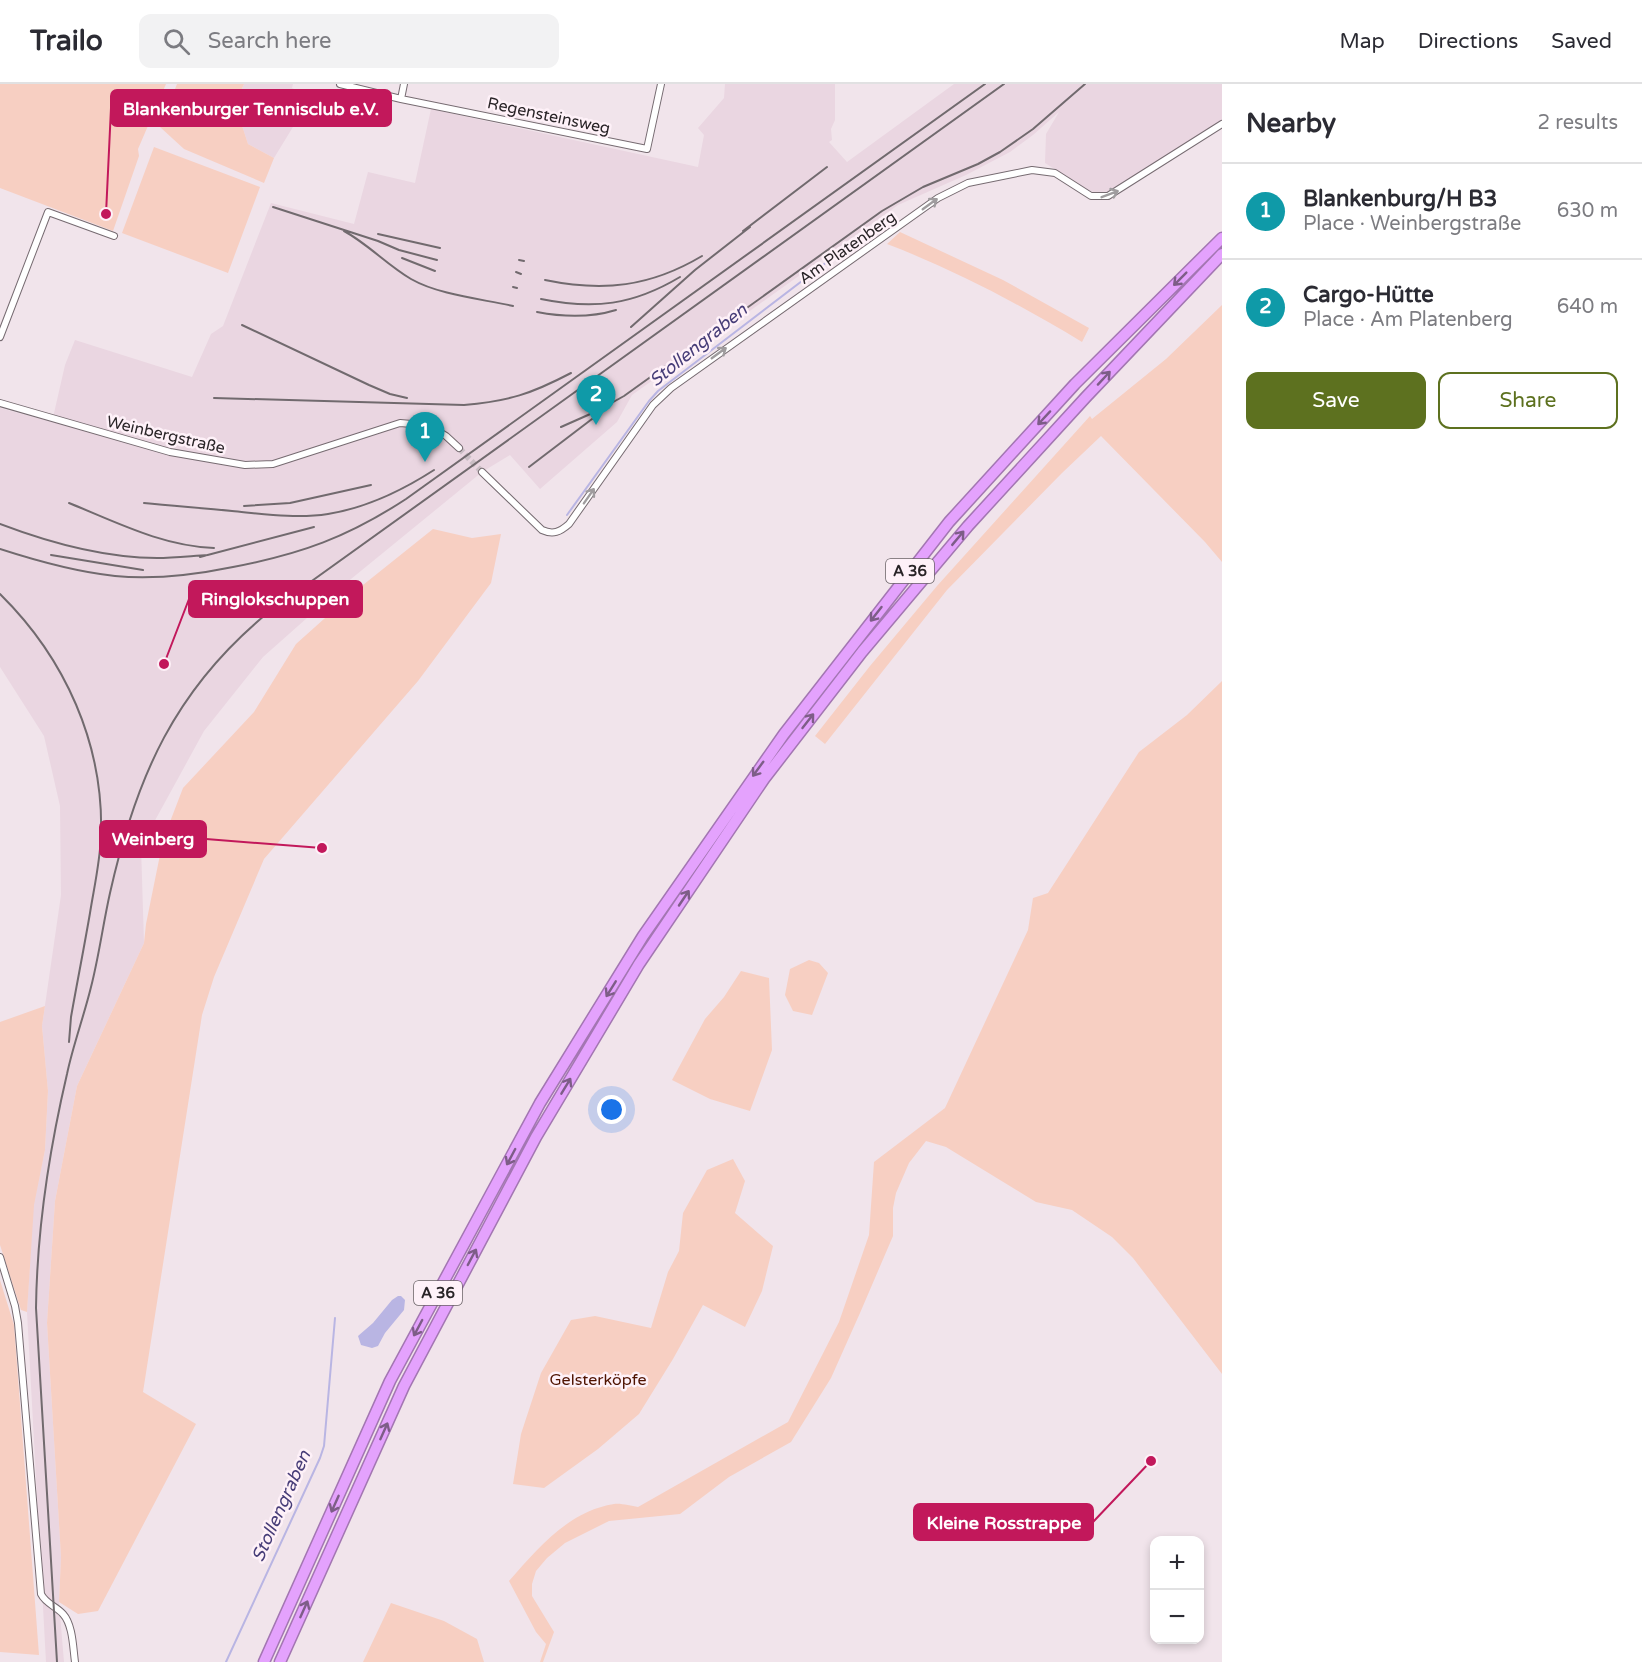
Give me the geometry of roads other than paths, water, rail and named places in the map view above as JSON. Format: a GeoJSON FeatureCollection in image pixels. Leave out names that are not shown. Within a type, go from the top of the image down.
{"type":"FeatureCollection","features":[{"type":"Feature","properties":{"kind":"highway","name":"A 36"},"geometry":{"type":"LineString","coordinates":[[264,1662],[390,1381],[540,1103],[650,926],[778,741],[949,522],[1075,384],[1222,238]]}},
{"type":"Feature","properties":{"kind":"highway","name":"A 36"},"geometry":{"type":"LineString","coordinates":[[280,1662],[404,1386],[536,1137],[639,964],[764,779],[862,652],[976,517],[1222,254]]}},
{"type":"Feature","properties":{"kind":"street","name":"Regensteinsweg"},"geometry":{"type":"LineString","coordinates":[[340,84],[401,99],[647,149],[661,84]]}},
{"type":"Feature","properties":{"kind":"street"},"geometry":{"type":"LineString","coordinates":[[401,99],[404,84]]}},
{"type":"Feature","properties":{"kind":"street","name":"Am Platenberg"},"geometry":{"type":"LineString","coordinates":[[482,471],[533,522],[548,533],[556,533],[569,524],[653,405],[671,388],[938,198],[968,183],[1032,170],[1055,173],[1091,196],[1108,196],[1222,124]]}},
{"type":"Feature","properties":{"kind":"street"},"geometry":{"type":"LineString","coordinates":[[0,337],[48,212],[114,236]]}},
{"type":"Feature","properties":{"kind":"street","name":"Weinbergstraße"},"geometry":{"type":"LineString","coordinates":[[0,403],[170,452],[245,465],[273,464],[400,423],[423,425],[436,430],[459,448]]}},
{"type":"Feature","properties":{"kind":"street"},"geometry":{"type":"LineString","coordinates":[[0,1257],[18,1323],[41,1594],[66,1618],[75,1662]]}},
{"type":"Feature","properties":{"kind":"waterway","name":"Stollengraben"},"geometry":{"type":"LineString","coordinates":[[567,515],[658,391],[874,226]]}},
{"type":"Feature","properties":{"kind":"waterway","name":"Stollengraben"},"geometry":{"type":"LineString","coordinates":[[226,1662],[324,1446],[335,1318]]}},
{"type":"Feature","properties":{"kind":"tunnel"},"geometry":{"type":"LineString","coordinates":[[459,448],[482,472]]}},
{"type":"Feature","properties":{"kind":"railway"},"geometry":{"type":"LineString","coordinates":[[0,549],[86,572],[115,576],[160,577],[258,562],[302,550],[344,534],[406,499],[985,84]]}},
{"type":"Feature","properties":{"kind":"railway"},"geometry":{"type":"LineString","coordinates":[[57,1662],[36,1308],[42,1220],[61,1103],[72,1052],[94,975],[120,851],[147,773],[184,703],[237,640],[270,611],[1004,84]]}},
{"type":"Feature","properties":{"kind":"railway"},"geometry":{"type":"LineString","coordinates":[[561,427],[624,396],[882,211],[923,187],[978,164],[1000,152],[1033,129],[1085,84]]}},
{"type":"Feature","properties":{"kind":"railway"},"geometry":{"type":"LineString","coordinates":[[743,231],[827,167]]}},
{"type":"Feature","properties":{"kind":"railway"},"geometry":{"type":"LineString","coordinates":[[273,207],[399,250],[437,260]]}},
{"type":"Feature","properties":{"kind":"railway"},"geometry":{"type":"LineString","coordinates":[[631,327],[695,270],[750,227]]}},
{"type":"Feature","properties":{"kind":"railway"},"geometry":{"type":"LineString","coordinates":[[344,231],[402,273],[422,284],[447,293],[513,306]]}},
{"type":"Feature","properties":{"kind":"railway"},"geometry":{"type":"LineString","coordinates":[[378,234],[440,248]]}},
{"type":"Feature","properties":{"kind":"railway"},"geometry":{"type":"LineString","coordinates":[[545,280],[587,286],[626,284],[664,275],[702,256]]}},
{"type":"Feature","properties":{"kind":"railway"},"geometry":{"type":"LineString","coordinates":[[402,258],[435,271]]}},
{"type":"Feature","properties":{"kind":"railway"},"geometry":{"type":"LineString","coordinates":[[519,260],[524,261]]}},
{"type":"Feature","properties":{"kind":"railway"},"geometry":{"type":"LineString","coordinates":[[516,272],[521,274]]}},
{"type":"Feature","properties":{"kind":"railway"},"geometry":{"type":"LineString","coordinates":[[541,299],[578,304],[613,303],[646,294],[680,277]]}},
{"type":"Feature","properties":{"kind":"railway"},"geometry":{"type":"LineString","coordinates":[[513,287],[517,288]]}},
{"type":"Feature","properties":{"kind":"railway"},"geometry":{"type":"LineString","coordinates":[[537,312],[576,316],[616,310]]}},
{"type":"Feature","properties":{"kind":"railway"},"geometry":{"type":"LineString","coordinates":[[242,325],[369,385],[407,398]]}},
{"type":"Feature","properties":{"kind":"railway"},"geometry":{"type":"LineString","coordinates":[[214,398],[464,405],[519,395],[571,373]]}},
{"type":"Feature","properties":{"kind":"railway"},"geometry":{"type":"LineString","coordinates":[[529,467],[592,419]]}},
{"type":"Feature","properties":{"kind":"railway"},"geometry":{"type":"LineString","coordinates":[[144,503],[280,516],[328,514],[370,503],[434,470]]}},
{"type":"Feature","properties":{"kind":"railway"},"geometry":{"type":"LineString","coordinates":[[244,506],[290,503],[371,485]]}},
{"type":"Feature","properties":{"kind":"railway"},"geometry":{"type":"LineString","coordinates":[[69,503],[158,538],[214,548]]}},
{"type":"Feature","properties":{"kind":"railway"},"geometry":{"type":"LineString","coordinates":[[0,524],[57,543],[117,555],[157,558],[208,555]]}},
{"type":"Feature","properties":{"kind":"railway"},"geometry":{"type":"LineString","coordinates":[[200,557],[314,527]]}},
{"type":"Feature","properties":{"kind":"railway"},"geometry":{"type":"LineString","coordinates":[[51,555],[143,570]]}},
{"type":"Feature","properties":{"kind":"railway"},"geometry":{"type":"LineString","coordinates":[[0,594],[44,646],[61,674],[88,736],[96,768],[101,836],[95,885],[71,1017],[69,1042]]}},
{"type":"Feature","properties":{"kind":"place","name":"Blankenburger Tennisclub e.V."},"geometry":{"type":"Point","coordinates":[106,214]}},
{"type":"Feature","properties":{"kind":"place","name":"Cargo-Hütte"},"geometry":{"type":"Point","coordinates":[596,425]}},
{"type":"Feature","properties":{"kind":"place","name":"Blankenburg/H B3"},"geometry":{"type":"Point","coordinates":[425,462]}},
{"type":"Feature","properties":{"kind":"place","name":"Ringlokschuppen"},"geometry":{"type":"Point","coordinates":[164,664]}},
{"type":"Feature","properties":{"kind":"place","name":"Weinberg"},"geometry":{"type":"Point","coordinates":[322,848]}},
{"type":"Feature","properties":{"kind":"place","name":"Kleine Rosstrappe"},"geometry":{"type":"Point","coordinates":[1151,1461]}},
{"type":"Feature","properties":{"kind":"park label","name":"Gelsterköpfe"},"geometry":{"type":"Point","coordinates":[598,1379]}}]}
